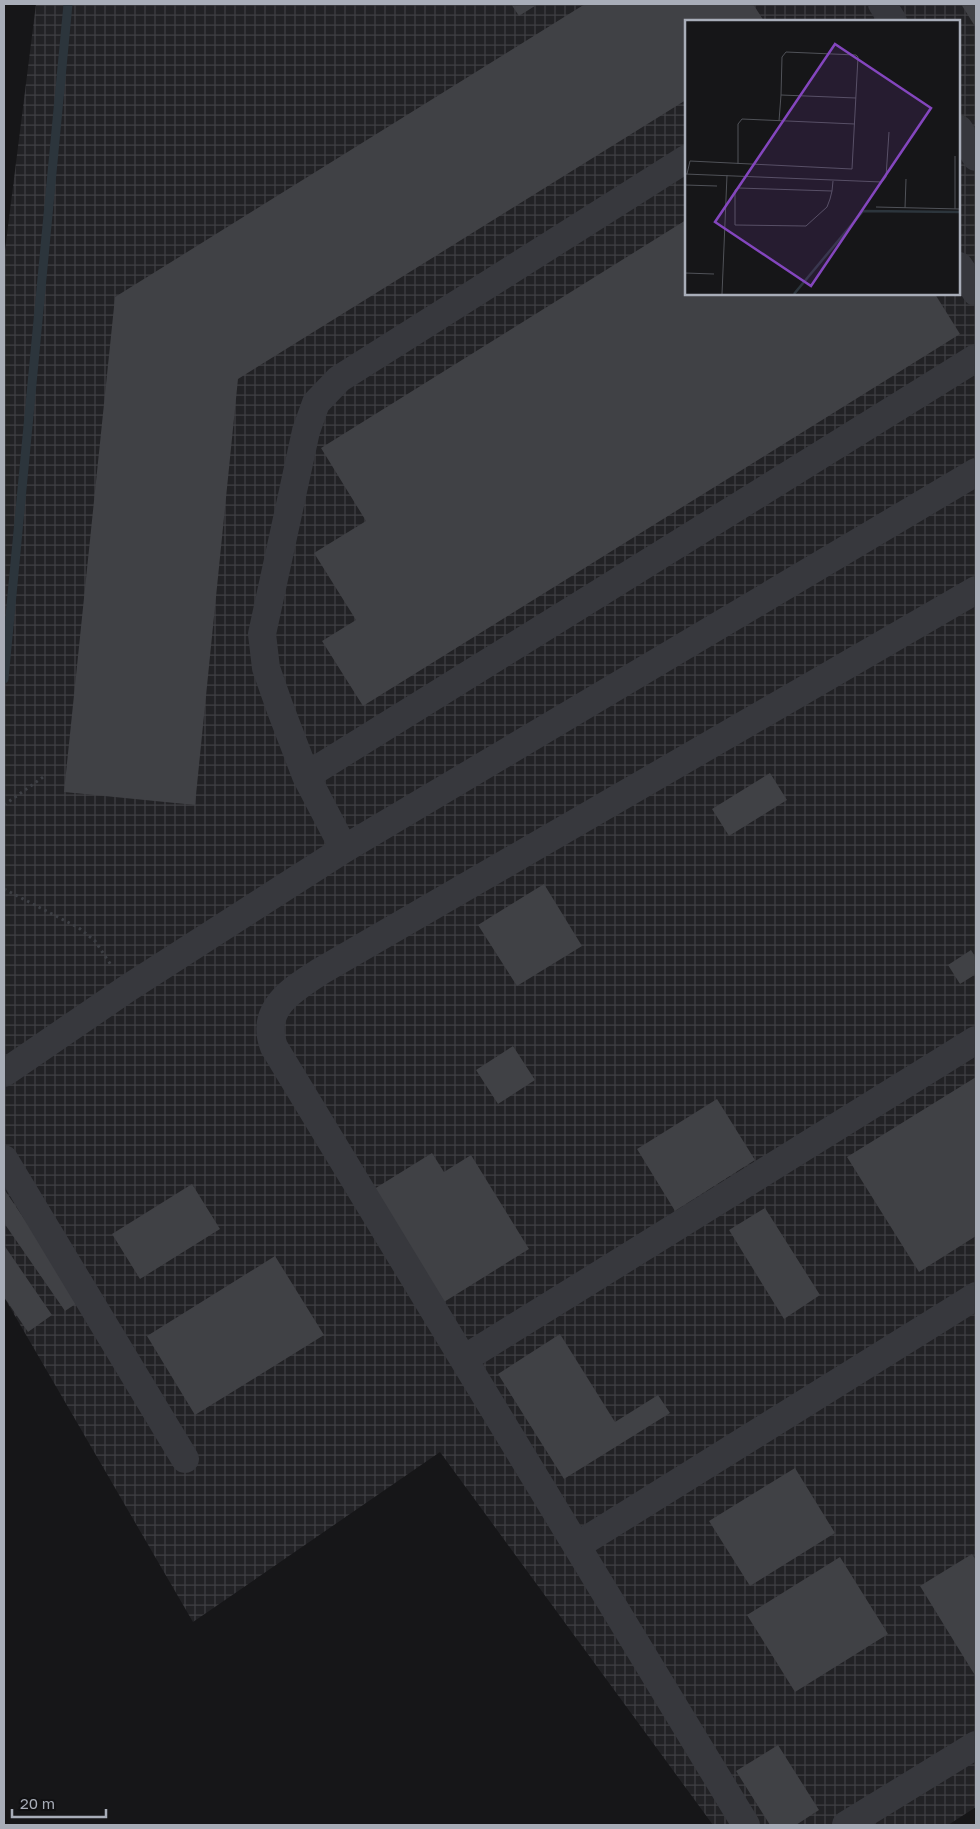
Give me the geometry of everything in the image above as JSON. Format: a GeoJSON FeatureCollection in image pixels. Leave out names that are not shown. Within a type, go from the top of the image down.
{"type":"FeatureCollection","features":[{"type":"Feature","properties":{"kind":"lane"},"geometry":{"type":"LineString","coordinates":[[960,131],[976,157]]}},
{"type":"Feature","properties":{"kind":"lane"},"geometry":{"type":"LineString","coordinates":[[344,849],[306,776],[266,668],[262,634],[306,431],[316,403],[339,379],[685,161]]}},
{"type":"Feature","properties":{"kind":"lane"},"geometry":{"type":"LineString","coordinates":[[960,268],[976,292]]}},
{"type":"Feature","properties":{"kind":"lane"},"geometry":{"type":"LineString","coordinates":[[306,776],[976,358]]}},
{"type":"Feature","properties":{"kind":"lane"},"geometry":{"type":"LineString","coordinates":[[4,1073],[128,988],[344,849],[976,472]]}},
{"type":"Feature","properties":{"kind":"lane"},"geometry":{"type":"LineString","coordinates":[[746,1825],[578,1545],[274,1047],[269,1034],[270,1022],[275,1008],[304,982],[321,970],[976,590]]}},
{"type":"Feature","properties":{"kind":"lane"},"geometry":{"type":"LineString","coordinates":[[464,1359],[976,1040]]}},
{"type":"Feature","properties":{"kind":"lane"},"geometry":{"type":"LineString","coordinates":[[4,1160],[185,1459]]}},
{"type":"Feature","properties":{"kind":"lane"},"geometry":{"type":"LineString","coordinates":[[578,1545],[976,1296]]}},
{"type":"Feature","properties":{"kind":"lane"},"geometry":{"type":"LineString","coordinates":[[846,1825],[976,1745]]}},
{"type":"Feature","properties":{"kind":"path"},"geometry":{"type":"LineString","coordinates":[[4,805],[46,775]]}},
{"type":"Feature","properties":{"kind":"path"},"geometry":{"type":"LineString","coordinates":[[4,889],[79,928],[95,941],[106,958]]}},
{"type":"Feature","properties":{"kind":"shaded area"},"geometry":{"type":"Polygon","coordinates":[[[36,4],[976,4],[976,1807],[948,1825],[713,1825],[440,1452],[193,1622],[4,1297],[4,258],[36,4]]]}},
{"type":"Feature","properties":{"kind":"building"},"geometry":{"type":"Polygon","coordinates":[[[511,4],[538,4],[519,16],[511,4]]]}},
{"type":"Feature","properties":{"kind":"building"},"geometry":{"type":"Polygon","coordinates":[[[585,4],[753,4],[763,20],[685,20],[685,101],[238,379],[195,805],[64,792],[115,297],[585,4]]]}},
{"type":"Feature","properties":{"kind":"building"},"geometry":{"type":"Polygon","coordinates":[[[961,4],[976,4],[976,28],[961,4]]]}},
{"type":"Feature","properties":{"kind":"building"},"geometry":{"type":"Polygon","coordinates":[[[685,221],[685,295],[936,295],[960,334],[363,706],[322,641],[356,620],[314,553],[366,521],[321,448],[685,221]]]}},
{"type":"Feature","properties":{"kind":"building"},"geometry":{"type":"Polygon","coordinates":[[[770,773],[787,800],[729,836],[712,809],[770,773]]]}},
{"type":"Feature","properties":{"kind":"building"},"geometry":{"type":"Polygon","coordinates":[[[544,884],[582,946],[517,986],[478,925],[544,884]]]}},
{"type":"Feature","properties":{"kind":"building"},"geometry":{"type":"Polygon","coordinates":[[[971,950],[976,958],[976,974],[960,984],[948,965],[971,950]]]}},
{"type":"Feature","properties":{"kind":"building"},"geometry":{"type":"Polygon","coordinates":[[[513,1046],[535,1080],[498,1104],[476,1070],[513,1046]]]}},
{"type":"Feature","properties":{"kind":"building"},"geometry":{"type":"Polygon","coordinates":[[[976,1077],[976,1236],[919,1272],[847,1157],[976,1077]]]}},
{"type":"Feature","properties":{"kind":"building"},"geometry":{"type":"Polygon","coordinates":[[[717,1099],[755,1160],[675,1211],[637,1149],[717,1099]]]}},
{"type":"Feature","properties":{"kind":"building"},"geometry":{"type":"Polygon","coordinates":[[[432,1153],[444,1172],[471,1155],[529,1249],[436,1307],[366,1194],[432,1153]]]}},
{"type":"Feature","properties":{"kind":"building"},"geometry":{"type":"Polygon","coordinates":[[[192,1184],[220,1229],[140,1279],[112,1234],[192,1184]]]}},
{"type":"Feature","properties":{"kind":"building"},"geometry":{"type":"Polygon","coordinates":[[[4,1189],[80,1301],[65,1311],[4,1223],[4,1189]]]}},
{"type":"Feature","properties":{"kind":"building"},"geometry":{"type":"Polygon","coordinates":[[[765,1208],[820,1295],[784,1319],[729,1230],[765,1208]]]}},
{"type":"Feature","properties":{"kind":"building"},"geometry":{"type":"Polygon","coordinates":[[[4,1245],[52,1315],[28,1332],[4,1297],[4,1245]]]}},
{"type":"Feature","properties":{"kind":"building"},"geometry":{"type":"Polygon","coordinates":[[[275,1256],[324,1335],[195,1415],[147,1336],[275,1256]]]}},
{"type":"Feature","properties":{"kind":"building"},"geometry":{"type":"Polygon","coordinates":[[[560,1334],[615,1422],[658,1395],[670,1413],[564,1479],[498,1374],[560,1334]]]}},
{"type":"Feature","properties":{"kind":"building"},"geometry":{"type":"Polygon","coordinates":[[[795,1468],[835,1533],[750,1586],[709,1521],[795,1468]]]}},
{"type":"Feature","properties":{"kind":"building"},"geometry":{"type":"Polygon","coordinates":[[[972,1554],[976,1560],[976,1677],[920,1586],[972,1554]]]}},
{"type":"Feature","properties":{"kind":"building"},"geometry":{"type":"Polygon","coordinates":[[[840,1557],[888,1634],[795,1692],[747,1615],[840,1557]]]}},
{"type":"Feature","properties":{"kind":"building"},"geometry":{"type":"Polygon","coordinates":[[[778,1745],[819,1810],[796,1825],[770,1825],[736,1771],[778,1745]]]}},
{"type":"Feature","properties":{"kind":"waterway"},"geometry":{"type":"LineString","coordinates":[[4,679],[68,4]]}}]}
